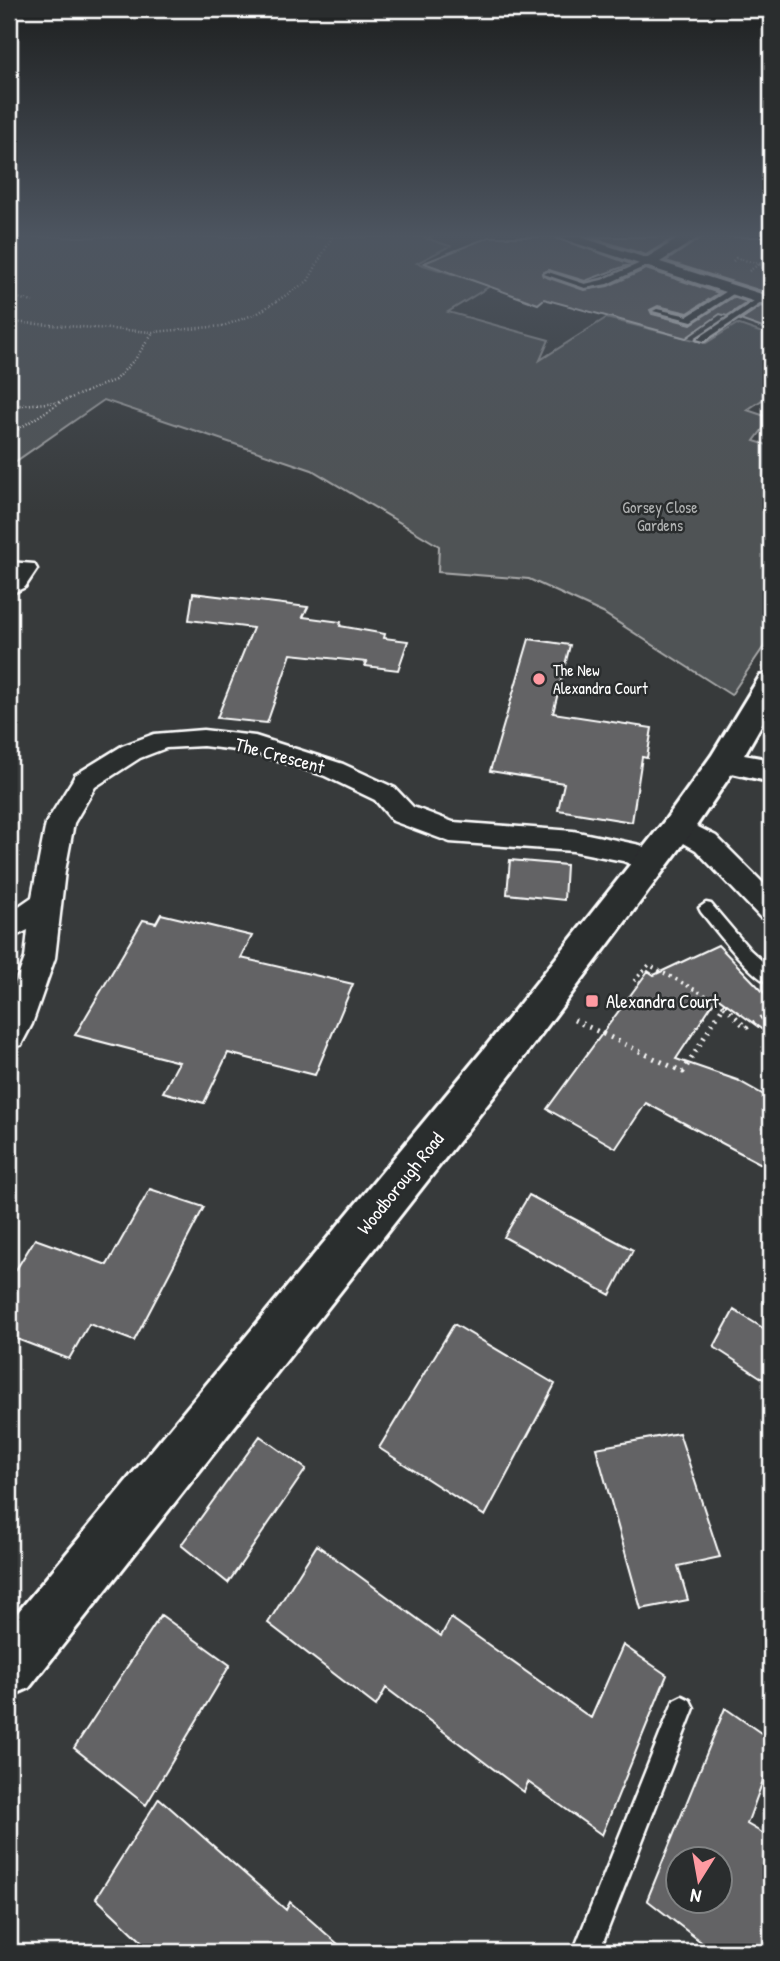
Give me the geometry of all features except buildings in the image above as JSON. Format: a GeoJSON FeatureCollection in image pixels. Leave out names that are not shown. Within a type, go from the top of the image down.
{"type":"FeatureCollection","features":[{"type":"Feature","properties":{"kind":"main road","name":"Woodborough Road"},"geometry":{"type":"LineString","coordinates":[[9,1668],[498,1061],[678,827],[724,761],[771,683]]}},
{"type":"Feature","properties":{"kind":"main road"},"geometry":{"type":"LineString","coordinates":[[724,761],[771,771]]}},
{"type":"Feature","properties":{"kind":"street"},"geometry":{"type":"LineString","coordinates":[[9,569],[26,569],[9,588]]}},
{"type":"Feature","properties":{"kind":"street","name":"The Crescent"},"geometry":{"type":"LineString","coordinates":[[9,1036],[40,958],[60,823],[85,781],[131,752],[163,740],[203,738],[268,748],[344,775],[385,794],[404,814],[450,832],[573,841],[630,852],[649,862]]}},
{"type":"Feature","properties":{"kind":"street"},"geometry":{"type":"LineString","coordinates":[[678,827],[706,842],[771,909]]}},
{"type":"Feature","properties":{"kind":"street"},"geometry":{"type":"LineString","coordinates":[[9,928],[47,902]]}},
{"type":"Feature","properties":{"kind":"lane"},"geometry":{"type":"LineString","coordinates":[[701,339],[719,329]]}},
{"type":"Feature","properties":{"kind":"lane"},"geometry":{"type":"LineString","coordinates":[[706,908],[744,954],[771,978]]}},
{"type":"Feature","properties":{"kind":"lane"},"geometry":{"type":"LineString","coordinates":[[586,1952],[682,1708]]}},
{"type":"Feature","properties":{"kind":"path"},"geometry":{"type":"LineString","coordinates":[[103,329],[153,332],[194,329]]}},
{"type":"Feature","properties":{"kind":"path"},"geometry":{"type":"LineString","coordinates":[[9,435],[61,402],[116,380],[136,358],[153,332]]}},
{"type":"Feature","properties":{"kind":"path"},"geometry":{"type":"LineString","coordinates":[[9,405],[61,402]]}},
{"type":"Feature","properties":{"kind":"path"},"geometry":{"type":"LineString","coordinates":[[634,981],[649,965],[724,1005],[746,1028],[771,1011]]}},
{"type":"Feature","properties":{"kind":"path"},"geometry":{"type":"LineString","coordinates":[[580,1023],[683,1072],[724,1005]]}},
{"type":"Feature","properties":{"kind":"green space","name":"Gorsey Close Gardens"},"geometry":{"type":"Polygon","coordinates":[[[9,329],[508,329],[549,340],[540,360],[589,329],[648,329],[706,343],[730,329],[750,329],[771,336],[771,394],[747,410],[771,418],[754,441],[771,446],[771,636],[731,695],[603,613],[529,579],[438,572],[439,546],[312,470],[104,400],[9,466],[9,329]]]}},
{"type":"Feature","properties":{"kind":"place","name":"The New Alexandra Court"},"geometry":{"type":"Point","coordinates":[539,679]}},
{"type":"Feature","properties":{"kind":"place","name":"Alexandra Court"},"geometry":{"type":"Point","coordinates":[592,1001]}}]}
